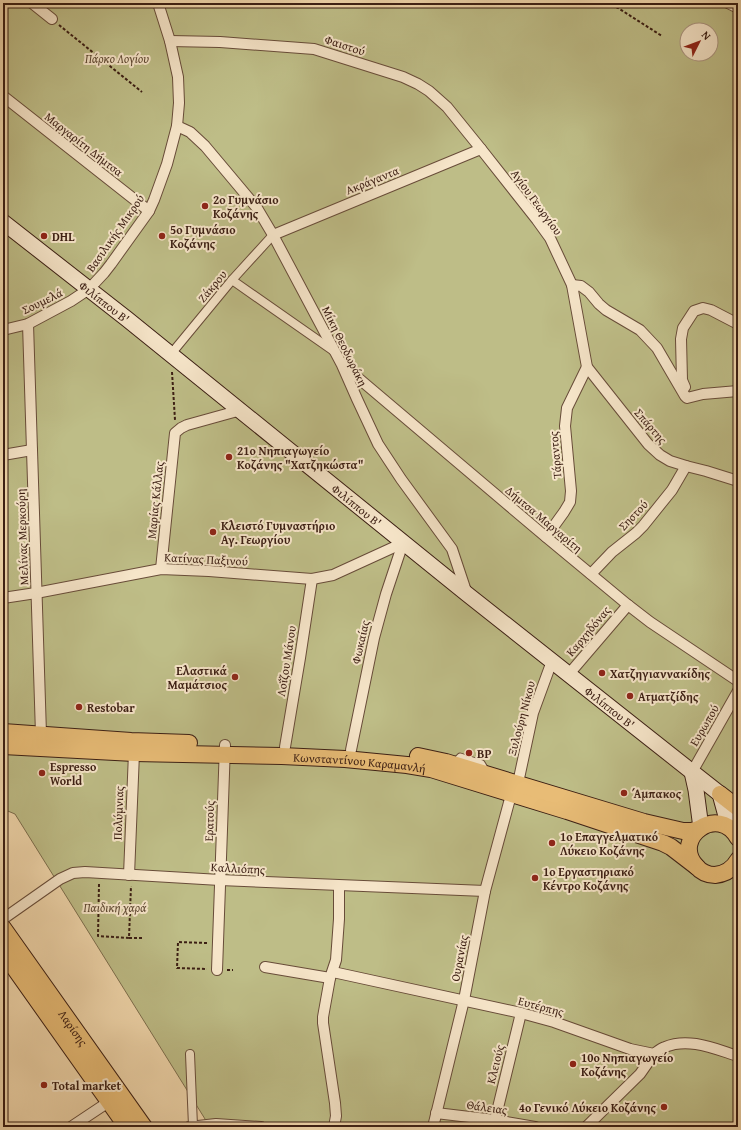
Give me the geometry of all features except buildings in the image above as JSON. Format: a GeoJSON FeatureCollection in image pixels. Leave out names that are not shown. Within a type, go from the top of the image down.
{"type":"FeatureCollection","features":[{"type":"Feature","properties":{"kind":"main road","name":"Φιλίππου Β'"},"geometry":{"type":"LineString","coordinates":[[3,222],[171,354],[467,594],[720,794]]}},
{"type":"Feature","properties":{"kind":"main road","name":"Κωνσταντίνου Καραμανλή"},"geometry":{"type":"LineString","coordinates":[[3,732],[39,741],[134,752],[285,747],[390,752],[434,759],[567,811],[663,843],[671,847],[708,874],[717,875],[738,871]]}},
{"type":"Feature","properties":{"kind":"main road","name":"Κωνσταντίνου Καραμανλή"},"geometry":{"type":"LineString","coordinates":[[3,746],[39,741],[131,741],[407,765],[431,769],[644,822],[692,831],[706,825],[721,824],[735,834]]}},
{"type":"Feature","properties":{"kind":"main road"},"geometry":{"type":"LineString","coordinates":[[692,772],[696,790],[700,828],[692,839],[689,850],[697,867]]}},
{"type":"Feature","properties":{"kind":"main road"},"geometry":{"type":"LineString","coordinates":[[720,794],[738,808]]}},
{"type":"Feature","properties":{"kind":"main road"},"geometry":{"type":"LineString","coordinates":[[720,794],[735,834]]}},
{"type":"Feature","properties":{"kind":"main road"},"geometry":{"type":"LineString","coordinates":[[722,874],[730,870],[738,860]]}},
{"type":"Feature","properties":{"kind":"main road","name":"Λαρίσης"},"geometry":{"type":"LineString","coordinates":[[3,928],[115,1098],[127,1127]]}},
{"type":"Feature","properties":{"kind":"main road","name":"Λαρίσης"},"geometry":{"type":"LineString","coordinates":[[3,952],[115,1098],[144,1127]]}},
{"type":"Feature","properties":{"kind":"street"},"geometry":{"type":"LineString","coordinates":[[32,3],[52,19]]}},
{"type":"Feature","properties":{"kind":"street","name":"Βασιλικής Μικρού"},"geometry":{"type":"LineString","coordinates":[[89,289],[104,273],[149,212],[167,164],[177,126],[179,104],[178,77],[170,41],[158,3]]}},
{"type":"Feature","properties":{"kind":"street"},"geometry":{"type":"LineString","coordinates":[[728,3],[738,8]]}},
{"type":"Feature","properties":{"kind":"street","name":"Φαιστού"},"geometry":{"type":"LineString","coordinates":[[170,41],[220,42],[314,49],[403,77],[424,87],[440,100],[481,149]]}},
{"type":"Feature","properties":{"kind":"street","name":"Μαργαρίτη Δήμτσα"},"geometry":{"type":"LineString","coordinates":[[3,96],[149,212]]}},
{"type":"Feature","properties":{"kind":"street","name":"Μίκη Θεοδωράκη"},"geometry":{"type":"LineString","coordinates":[[177,126],[190,132],[205,146],[257,208],[273,235],[342,365],[378,444],[401,479],[452,549],[467,594]]}},
{"type":"Feature","properties":{"kind":"street","name":"Ακράγαντα"},"geometry":{"type":"LineString","coordinates":[[273,235],[481,149]]}},
{"type":"Feature","properties":{"kind":"street","name":"Αγίου Γεωργίου"},"geometry":{"type":"LineString","coordinates":[[481,149],[550,238],[572,285],[587,367]]}},
{"type":"Feature","properties":{"kind":"street","name":"Ζάκρου"},"geometry":{"type":"LineString","coordinates":[[171,354],[232,280],[273,235]]}},
{"type":"Feature","properties":{"kind":"street"},"geometry":{"type":"LineString","coordinates":[[232,280],[335,352]]}},
{"type":"Feature","properties":{"kind":"street"},"geometry":{"type":"LineString","coordinates":[[572,285],[581,286],[589,292],[598,304],[606,310],[640,330],[657,348],[687,398],[703,394],[738,391]]}},
{"type":"Feature","properties":{"kind":"street","name":"Σουμελά"},"geometry":{"type":"LineString","coordinates":[[3,330],[28,324],[71,301],[89,289]]}},
{"type":"Feature","properties":{"kind":"street"},"geometry":{"type":"LineString","coordinates":[[691,397],[682,380],[681,339],[683,328],[694,311],[703,308],[711,310],[738,324]]}},
{"type":"Feature","properties":{"kind":"street","name":"Μελίνας Μερκούρη"},"geometry":{"type":"LineString","coordinates":[[28,324],[39,741]]}},
{"type":"Feature","properties":{"kind":"street","name":"Δήμτσα Μαργαρίτη"},"geometry":{"type":"LineString","coordinates":[[342,365],[628,605],[650,622],[738,681]]}},
{"type":"Feature","properties":{"kind":"street","name":"Σπάρτης"},"geometry":{"type":"LineString","coordinates":[[587,367],[648,444],[660,455],[686,466],[738,481]]}},
{"type":"Feature","properties":{"kind":"street","name":"Τάραντος"},"geometry":{"type":"LineString","coordinates":[[546,537],[570,502],[571,491],[565,426],[567,408],[587,367]]}},
{"type":"Feature","properties":{"kind":"street"},"geometry":{"type":"LineString","coordinates":[[175,433],[180,428],[187,425],[241,410]]}},
{"type":"Feature","properties":{"kind":"street","name":"Μαρίας Κάλλας"},"geometry":{"type":"LineString","coordinates":[[162,569],[175,433]]}},
{"type":"Feature","properties":{"kind":"street"},"geometry":{"type":"LineString","coordinates":[[3,455],[32,450]]}},
{"type":"Feature","properties":{"kind":"street","name":"Σηστού"},"geometry":{"type":"LineString","coordinates":[[590,574],[612,552],[643,526],[672,490],[686,466]]}},
{"type":"Feature","properties":{"kind":"street","name":"Κατίνας Παξινού"},"geometry":{"type":"LineString","coordinates":[[3,598],[162,569],[312,579],[333,575],[403,542]]}},
{"type":"Feature","properties":{"kind":"street","name":"Φωκαίας"},"geometry":{"type":"LineString","coordinates":[[351,750],[374,638],[386,594],[403,542]]}},
{"type":"Feature","properties":{"kind":"street","name":"Λοΐζου Μάνου"},"geometry":{"type":"LineString","coordinates":[[285,747],[312,579]]}},
{"type":"Feature","properties":{"kind":"street","name":"Καρχηδόνας"},"geometry":{"type":"LineString","coordinates":[[569,674],[628,605]]}},
{"type":"Feature","properties":{"kind":"street","name":"Ξυλούρη Νίκου"},"geometry":{"type":"LineString","coordinates":[[514,789],[533,713],[552,661]]}},
{"type":"Feature","properties":{"kind":"street","name":"Ευρωπού"},"geometry":{"type":"LineString","coordinates":[[692,772],[738,691]]}},
{"type":"Feature","properties":{"kind":"street","name":"Ερατούς"},"geometry":{"type":"LineString","coordinates":[[217,970],[224,750]]}},
{"type":"Feature","properties":{"kind":"street","name":"Πολύμνιας"},"geometry":{"type":"LineString","coordinates":[[130,875],[134,752]]}},
{"type":"Feature","properties":{"kind":"street","name":"Ουρανίας"},"geometry":{"type":"LineString","coordinates":[[433,1127],[464,1000],[485,891],[514,789]]}},
{"type":"Feature","properties":{"kind":"street","name":"Καλλιόπης"},"geometry":{"type":"LineString","coordinates":[[3,919],[60,879],[73,873],[86,872],[339,886],[485,891]]}},
{"type":"Feature","properties":{"kind":"street"},"geometry":{"type":"LineString","coordinates":[[334,1127],[336,1116],[335,1103],[323,1017],[336,960],[338,942],[339,886]]}},
{"type":"Feature","properties":{"kind":"street","name":"Ευτέρπης"},"geometry":{"type":"LineString","coordinates":[[265,967],[332,975],[464,1000],[554,1022],[630,1049],[654,1054]]}},
{"type":"Feature","properties":{"kind":"street","name":"Κλειούς"},"geometry":{"type":"LineString","coordinates":[[495,1120],[521,1013]]}},
{"type":"Feature","properties":{"kind":"street"},"geometry":{"type":"LineString","coordinates":[[586,1127],[640,1074],[654,1054],[664,1047],[682,1043],[692,1043],[738,1056]]}},
{"type":"Feature","properties":{"kind":"street"},"geometry":{"type":"LineString","coordinates":[[190,1054],[191,1127],[216,1124],[261,1127]]}},
{"type":"Feature","properties":{"kind":"street"},"geometry":{"type":"LineString","coordinates":[[71,1127],[115,1098]]}},
{"type":"Feature","properties":{"kind":"street","name":"Θάλειας"},"geometry":{"type":"LineString","coordinates":[[436,1113],[495,1120],[535,1127]]}},
{"type":"Feature","properties":{"kind":"lane"},"geometry":{"type":"LineString","coordinates":[[456,760],[460,756],[482,763],[485,768]]}},
{"type":"Feature","properties":{"kind":"path"},"geometry":{"type":"LineString","coordinates":[[607,3],[618,8],[662,36]]}},
{"type":"Feature","properties":{"kind":"path"},"geometry":{"type":"LineString","coordinates":[[52,19],[142,92]]}},
{"type":"Feature","properties":{"kind":"path"},"geometry":{"type":"LineString","coordinates":[[171,354],[175,433]]}},
{"type":"Feature","properties":{"kind":"path"},"geometry":{"type":"LineString","coordinates":[[100,873],[98,936],[142,938]]}},
{"type":"Feature","properties":{"kind":"path"},"geometry":{"type":"LineString","coordinates":[[129,938],[130,875]]}},
{"type":"Feature","properties":{"kind":"path"},"geometry":{"type":"LineString","coordinates":[[218,944],[178,942],[177,968],[233,970]]}},
{"type":"Feature","properties":{"kind":"green space"},"geometry":{"type":"Polygon","coordinates":[[[3,3],[738,3],[738,1127],[210,1127],[15,814],[3,809],[3,3]]]}},
{"type":"Feature","properties":{"kind":"place","name":"2o Γυμνάσιο Κοζάνης"},"geometry":{"type":"Point","coordinates":[205,206]}},
{"type":"Feature","properties":{"kind":"place","name":"DHL"},"geometry":{"type":"Point","coordinates":[44,236]}},
{"type":"Feature","properties":{"kind":"place","name":"5o Γυμνάσιο Κοζάνης"},"geometry":{"type":"Point","coordinates":[162,236]}},
{"type":"Feature","properties":{"kind":"place","name":"21ο Νηπιαγωγείο Κοζάνης \"Χατζηκώστα\""},"geometry":{"type":"Point","coordinates":[229,457]}},
{"type":"Feature","properties":{"kind":"place","name":"Κλειστό Γυμναστήριο Αγ. Γεωργίου"},"geometry":{"type":"Point","coordinates":[213,532]}},
{"type":"Feature","properties":{"kind":"place","name":"Χατζηγιαννακίδης"},"geometry":{"type":"Point","coordinates":[602,673]}},
{"type":"Feature","properties":{"kind":"place","name":"Ελαστικά Μαμάτσιος"},"geometry":{"type":"Point","coordinates":[235,677]}},
{"type":"Feature","properties":{"kind":"place","name":"Ατματζίδης"},"geometry":{"type":"Point","coordinates":[630,696]}},
{"type":"Feature","properties":{"kind":"place","name":"Restobar"},"geometry":{"type":"Point","coordinates":[79,707]}},
{"type":"Feature","properties":{"kind":"place","name":"BP"},"geometry":{"type":"Point","coordinates":[469,753]}},
{"type":"Feature","properties":{"kind":"place","name":"Espresso World"},"geometry":{"type":"Point","coordinates":[42,773]}},
{"type":"Feature","properties":{"kind":"place","name":"Άμπακος"},"geometry":{"type":"Point","coordinates":[624,793]}},
{"type":"Feature","properties":{"kind":"place","name":"1ο Επαγγελματικό Λύκειο Κοζάνης"},"geometry":{"type":"Point","coordinates":[552,843]}},
{"type":"Feature","properties":{"kind":"place","name":"1ο Εργαστηριακό Κέντρο Κοζάνης"},"geometry":{"type":"Point","coordinates":[535,878]}},
{"type":"Feature","properties":{"kind":"place","name":"10ο Νηπιαγωγείο Κοζάνης"},"geometry":{"type":"Point","coordinates":[573,1064]}},
{"type":"Feature","properties":{"kind":"place","name":"Total market"},"geometry":{"type":"Point","coordinates":[44,1085]}},
{"type":"Feature","properties":{"kind":"place","name":"4ο Γενικό Λύκειο Κοζάνης"},"geometry":{"type":"Point","coordinates":[664,1107]}},
{"type":"Feature","properties":{"kind":"park label","name":"Πάρκο Λογίου"},"geometry":{"type":"Point","coordinates":[117,58]}},
{"type":"Feature","properties":{"kind":"park label","name":"Παιδική χαρά"},"geometry":{"type":"Point","coordinates":[115,907]}}]}
